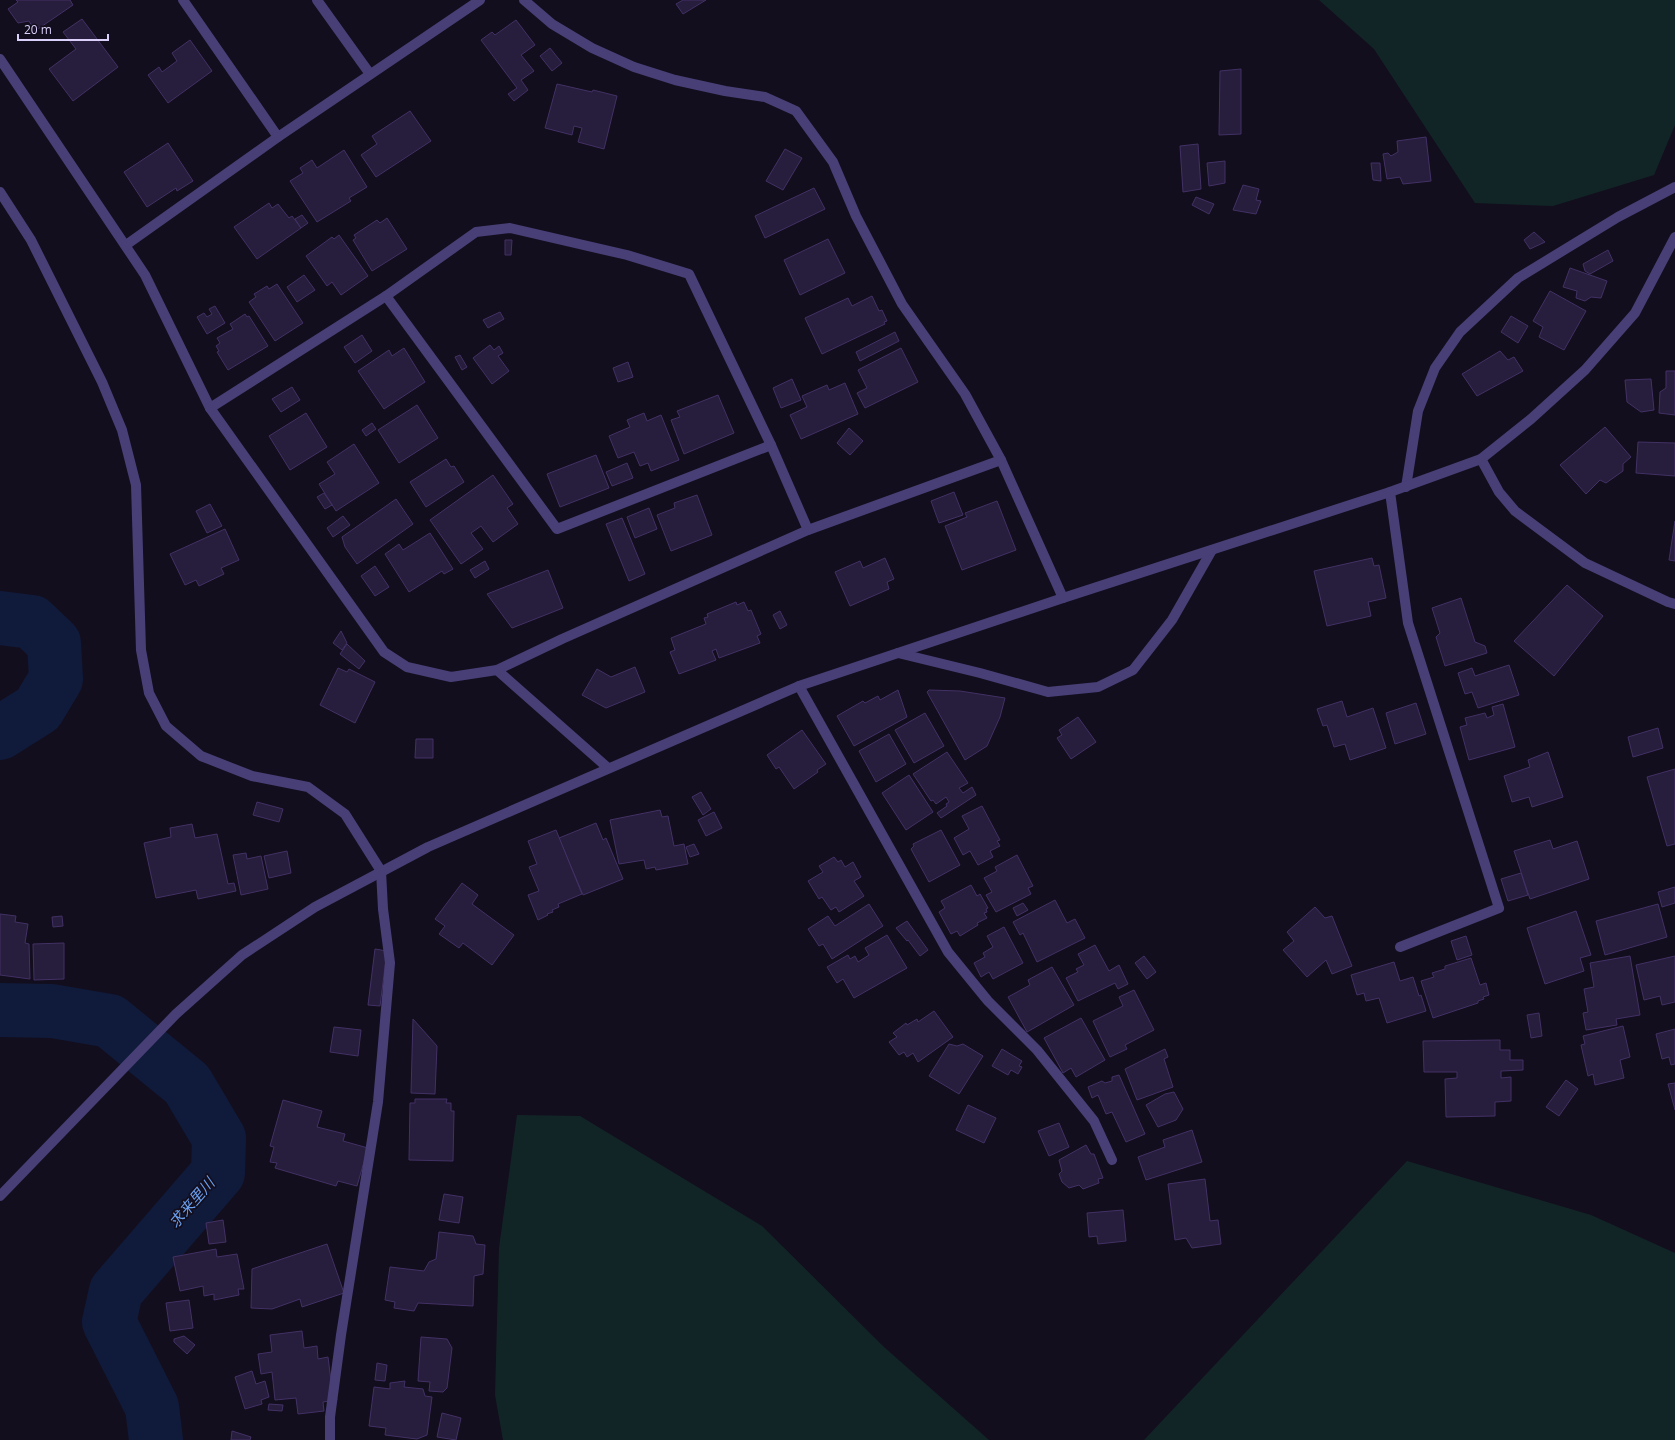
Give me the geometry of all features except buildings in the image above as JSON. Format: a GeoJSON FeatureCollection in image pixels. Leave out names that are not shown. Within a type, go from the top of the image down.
{"type":"FeatureCollection","features":[{"type":"Feature","properties":{"kind":"street"},"geometry":{"type":"LineString","coordinates":[[183,0],[278,137]]}},
{"type":"Feature","properties":{"kind":"street"},"geometry":{"type":"LineString","coordinates":[[317,0],[370,74]]}},
{"type":"Feature","properties":{"kind":"street"},"geometry":{"type":"LineString","coordinates":[[126,245],[278,137],[480,0]]}},
{"type":"Feature","properties":{"kind":"street"},"geometry":{"type":"LineString","coordinates":[[524,0],[552,24],[592,48],[634,68],[675,80],[725,91],[765,97],[796,111],[833,162],[856,216],[902,304],[965,394],[1001,460],[1063,598]]}},
{"type":"Feature","properties":{"kind":"street"},"geometry":{"type":"LineString","coordinates":[[0,59],[145,274],[210,408],[384,652],[407,667],[451,677],[497,670],[569,636],[808,530],[1001,460]]}},
{"type":"Feature","properties":{"kind":"street"},"geometry":{"type":"LineString","coordinates":[[1406,487],[1418,411],[1435,368],[1460,332],[1518,278],[1618,217],[1675,187]]}},
{"type":"Feature","properties":{"kind":"street"},"geometry":{"type":"LineString","coordinates":[[0,192],[31,240],[102,382],[122,430],[136,485],[140,650],[149,693],[166,726],[201,756],[252,776],[308,787],[345,814],[382,871],[383,909],[390,963],[379,1094],[341,1336],[330,1417],[330,1440]]}},
{"type":"Feature","properties":{"kind":"street"},"geometry":{"type":"LineString","coordinates":[[210,408],[386,296],[476,232],[510,228],[626,255],[689,274],[771,445],[808,530]]}},
{"type":"Feature","properties":{"kind":"street"},"geometry":{"type":"LineString","coordinates":[[0,1196],[176,1014],[242,955],[315,908],[428,847],[799,686],[1063,598],[1406,487],[1481,459],[1531,419],[1590,364],[1635,313],[1675,237]]}},
{"type":"Feature","properties":{"kind":"street"},"geometry":{"type":"LineString","coordinates":[[386,296],[557,529],[771,445]]}},
{"type":"Feature","properties":{"kind":"street"},"geometry":{"type":"LineString","coordinates":[[1481,459],[1499,492],[1514,512],[1585,563],[1675,604]]}},
{"type":"Feature","properties":{"kind":"street"},"geometry":{"type":"LineString","coordinates":[[1390,492],[1408,623],[1499,908],[1400,946]]}},
{"type":"Feature","properties":{"kind":"street"},"geometry":{"type":"LineString","coordinates":[[897,653],[980,673],[1048,692],[1098,687],[1133,670],[1172,620],[1212,550]]}},
{"type":"Feature","properties":{"kind":"street"},"geometry":{"type":"LineString","coordinates":[[497,670],[608,768]]}},
{"type":"Feature","properties":{"kind":"street"},"geometry":{"type":"LineString","coordinates":[[799,686],[948,952],[988,1001],[1037,1050],[1094,1121],[1112,1160]]}},
{"type":"Feature","properties":{"kind":"green space"},"geometry":{"type":"Polygon","coordinates":[[[1319,0],[1675,0],[1675,125],[1654,175],[1553,206],[1475,203],[1374,49],[1319,0]]]}},
{"type":"Feature","properties":{"kind":"green space"},"geometry":{"type":"Polygon","coordinates":[[[517,1115],[580,1116],[762,1226],[884,1347],[989,1440],[503,1440],[495,1395],[499,1248],[517,1115]]]}},
{"type":"Feature","properties":{"kind":"green space"},"geometry":{"type":"Polygon","coordinates":[[[1407,1161],[1591,1215],[1675,1253],[1675,1440],[1144,1440],[1407,1161]]]}},
{"type":"Feature","properties":{"kind":"waterway","name":"求来里川"},"geometry":{"type":"LineString","coordinates":[[0,618],[32,622],[54,643],[56,679],[38,709],[0,733]]}},
{"type":"Feature","properties":{"kind":"waterway","name":"求来里川"},"geometry":{"type":"LineString","coordinates":[[0,1010],[52,1011],[110,1021],[187,1084],[219,1138],[218,1173],[116,1291],[109,1322],[152,1407],[156,1440]]}}]}
